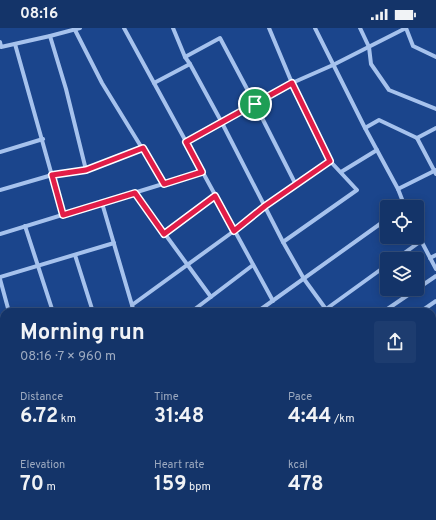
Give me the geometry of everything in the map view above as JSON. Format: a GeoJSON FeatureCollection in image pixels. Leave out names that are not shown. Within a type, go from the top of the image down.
{"type":"FeatureCollection","features":[{"type":"Feature","properties":{"kind":"street"},"geometry":{"type":"LineString","coordinates":[[0,42],[1,47],[80,28]]}},
{"type":"Feature","properties":{"kind":"street"},"geometry":{"type":"LineString","coordinates":[[124,28],[273,301]]}},
{"type":"Feature","properties":{"kind":"street"},"geometry":{"type":"LineString","coordinates":[[173,28],[185,56],[221,121],[283,242],[304,279],[324,308]]}},
{"type":"Feature","properties":{"kind":"street"},"geometry":{"type":"LineString","coordinates":[[269,28],[292,83],[330,161],[357,190],[283,242]]}},
{"type":"Feature","properties":{"kind":"street"},"geometry":{"type":"LineString","coordinates":[[315,28],[365,128],[398,189],[402,200]]}},
{"type":"Feature","properties":{"kind":"street"},"geometry":{"type":"LineString","coordinates":[[360,28],[369,47],[371,64],[389,90],[436,109]]}},
{"type":"Feature","properties":{"kind":"street"},"geometry":{"type":"LineString","coordinates":[[186,142],[221,121],[292,83],[333,65],[406,28],[413,46],[436,57]]}},
{"type":"Feature","properties":{"kind":"street"},"geometry":{"type":"LineString","coordinates":[[75,30],[102,83],[164,184]]}},
{"type":"Feature","properties":{"kind":"street"},"geometry":{"type":"LineString","coordinates":[[50,36],[66,89],[86,170]]}},
{"type":"Feature","properties":{"kind":"street"},"geometry":{"type":"LineString","coordinates":[[185,56],[220,38],[296,185]]}},
{"type":"Feature","properties":{"kind":"street"},"geometry":{"type":"LineString","coordinates":[[15,44],[43,139],[63,215]]}},
{"type":"Feature","properties":{"kind":"street"},"geometry":{"type":"LineString","coordinates":[[154,83],[190,64]]}},
{"type":"Feature","properties":{"kind":"street"},"geometry":{"type":"LineString","coordinates":[[365,128],[378,120],[417,138],[435,172],[398,189]]}},
{"type":"Feature","properties":{"kind":"street"},"geometry":{"type":"LineString","coordinates":[[417,138],[436,128]]}},
{"type":"Feature","properties":{"kind":"street"},"geometry":{"type":"LineString","coordinates":[[0,152],[43,139]]}},
{"type":"Feature","properties":{"kind":"street"},"geometry":{"type":"LineString","coordinates":[[0,190],[52,175],[86,170],[143,148]]}},
{"type":"Feature","properties":{"kind":"street"},"geometry":{"type":"LineString","coordinates":[[341,172],[377,150]]}},
{"type":"Feature","properties":{"kind":"street"},"geometry":{"type":"LineString","coordinates":[[132,305],[234,231],[265,206],[330,161]]}},
{"type":"Feature","properties":{"kind":"street"},"geometry":{"type":"LineString","coordinates":[[0,234],[202,172]]}},
{"type":"Feature","properties":{"kind":"street"},"geometry":{"type":"LineString","coordinates":[[135,193],[211,297]]}},
{"type":"Feature","properties":{"kind":"street"},"geometry":{"type":"LineString","coordinates":[[164,234],[215,196]]}},
{"type":"Feature","properties":{"kind":"street"},"geometry":{"type":"LineString","coordinates":[[102,203],[133,308]]}},
{"type":"Feature","properties":{"kind":"street"},"geometry":{"type":"LineString","coordinates":[[263,308],[380,224]]}},
{"type":"Feature","properties":{"kind":"street"},"geometry":{"type":"LineString","coordinates":[[25,226],[52,308]]}},
{"type":"Feature","properties":{"kind":"street"},"geometry":{"type":"LineString","coordinates":[[8,308],[0,278],[114,243]]}},
{"type":"Feature","properties":{"kind":"street"},"geometry":{"type":"LineString","coordinates":[[406,252],[417,244]]}},
{"type":"Feature","properties":{"kind":"street"},"geometry":{"type":"LineString","coordinates":[[423,244],[436,269]]}},
{"type":"Feature","properties":{"kind":"street"},"geometry":{"type":"LineString","coordinates":[[75,255],[92,308]]}},
{"type":"Feature","properties":{"kind":"street"},"geometry":{"type":"LineString","coordinates":[[430,258],[436,255]]}},
{"type":"Feature","properties":{"kind":"street"},"geometry":{"type":"LineString","coordinates":[[196,308],[253,265]]}},
{"type":"Feature","properties":{"kind":"street"},"geometry":{"type":"LineString","coordinates":[[330,308],[380,270]]}},
{"type":"Feature","properties":{"kind":"street"},"geometry":{"type":"LineString","coordinates":[[389,308],[436,276]]}},
{"type":"Feature","properties":{"kind":"street"},"geometry":{"type":"LineString","coordinates":[[426,308],[436,301]]}},
{"type":"Feature","properties":{"kind":"route"},"geometry":{"type":"LineString","coordinates":[[292,83],[330,161],[265,206],[234,231],[215,196],[164,234],[135,193],[63,215],[52,175],[86,170],[143,148],[164,184],[202,172],[186,142],[221,121],[255,104],[292,83]]}}]}
